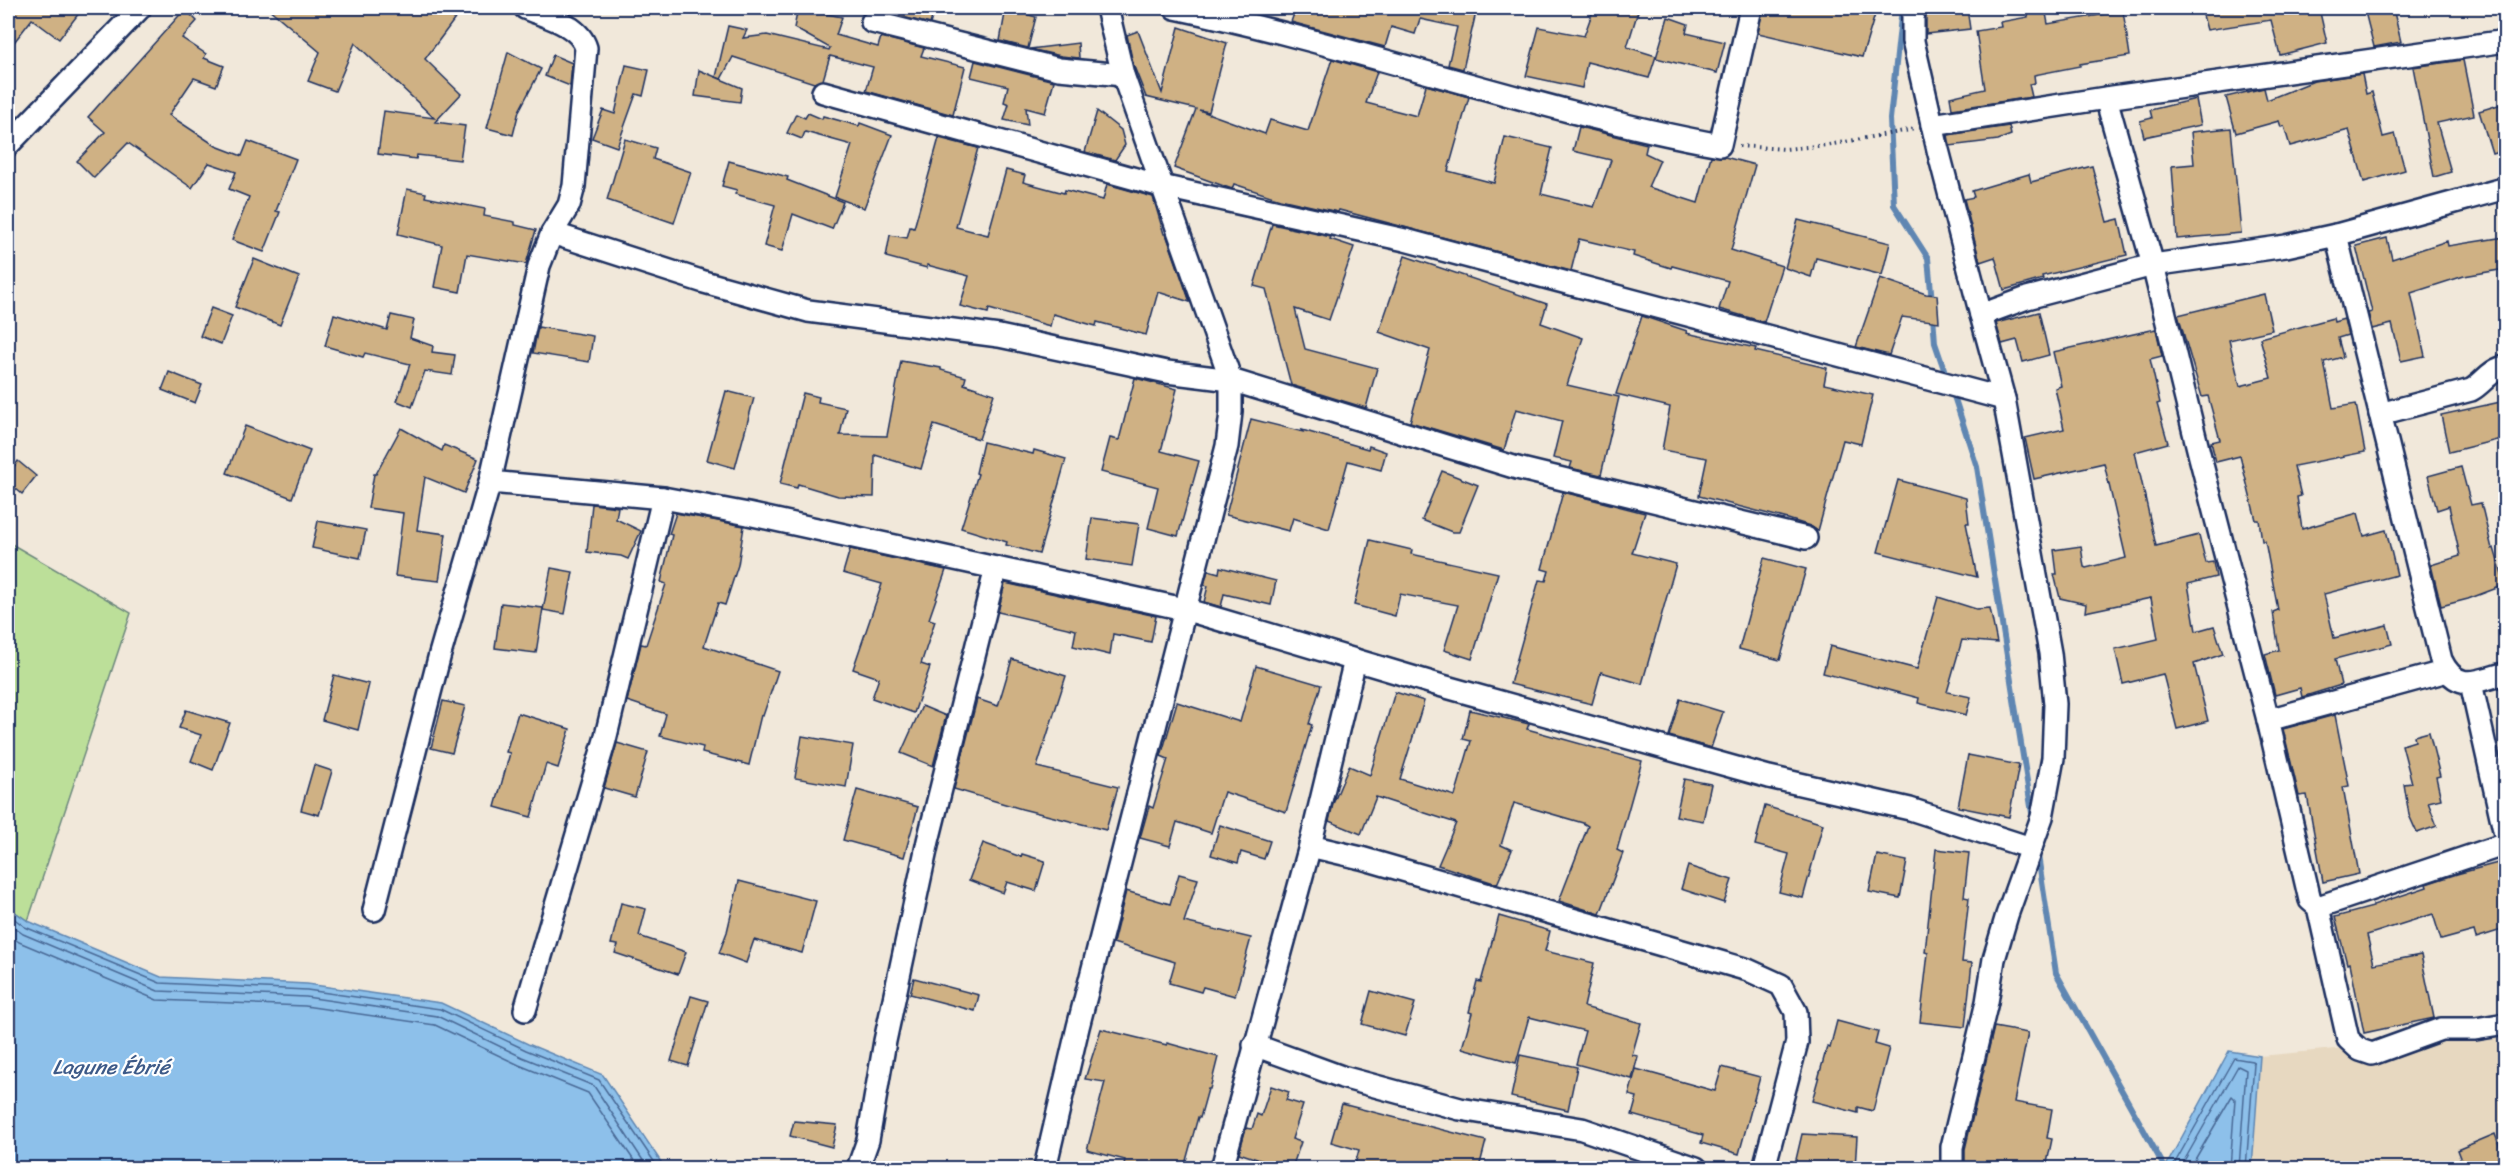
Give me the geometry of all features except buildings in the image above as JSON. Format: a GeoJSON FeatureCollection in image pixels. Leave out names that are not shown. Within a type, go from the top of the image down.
{"type":"FeatureCollection","features":[{"type":"Feature","properties":{"kind":"street"},"geometry":{"type":"LineString","coordinates":[[8,145],[140,8]]}},
{"type":"Feature","properties":{"kind":"street"},"geometry":{"type":"LineString","coordinates":[[374,910],[440,654],[490,482],[539,266],[552,233],[569,205],[574,186],[586,48],[583,36],[576,30],[525,8]]}},
{"type":"Feature","properties":{"kind":"street"},"geometry":{"type":"LineString","coordinates":[[1046,1168],[1078,1027],[1227,446],[1231,412],[1231,380],[1123,75],[1107,8]]}},
{"type":"Feature","properties":{"kind":"street"},"geometry":{"type":"LineString","coordinates":[[1174,8],[1330,46],[1668,136],[1720,145],[1751,8]]}},
{"type":"Feature","properties":{"kind":"street"},"geometry":{"type":"LineString","coordinates":[[1913,8],[1913,41],[1932,125],[2004,399],[2050,653],[2055,704],[2053,758],[2042,817],[2007,915],[1995,958],[1987,1002],[1952,1147],[1952,1168]]}},
{"type":"Feature","properties":{"kind":"street"},"geometry":{"type":"LineString","coordinates":[[872,22],[1059,69],[1123,75]]}},
{"type":"Feature","properties":{"kind":"street"},"geometry":{"type":"LineString","coordinates":[[1932,125],[2505,41]]}},
{"type":"Feature","properties":{"kind":"street"},"geometry":{"type":"LineString","coordinates":[[823,92],[1161,186],[1405,240],[2004,399]]}},
{"type":"Feature","properties":{"kind":"street"},"geometry":{"type":"LineString","coordinates":[[2106,98],[2153,265],[2268,720],[2310,900],[2318,907],[2348,1039],[2360,1050],[2372,1054],[2441,1029],[2475,1029],[2505,1024]]}},
{"type":"Feature","properties":{"kind":"street"},"geometry":{"type":"LineString","coordinates":[[1981,315],[2027,298],[2153,265],[2286,246],[2336,235],[2505,188]]}},
{"type":"Feature","properties":{"kind":"street"},"geometry":{"type":"LineString","coordinates":[[552,233],[704,282],[808,311],[999,336],[1167,372],[1231,380],[1517,468],[1806,538]]}},
{"type":"Feature","properties":{"kind":"street"},"geometry":{"type":"LineString","coordinates":[[2336,235],[2441,660],[2447,671],[2457,680],[2470,683],[2505,673]]}},
{"type":"Feature","properties":{"kind":"street"},"geometry":{"type":"LineString","coordinates":[[2380,414],[2471,390],[2479,386],[2492,371],[2505,367]]}},
{"type":"Feature","properties":{"kind":"street"},"geometry":{"type":"LineString","coordinates":[[490,482],[663,498],[1184,609],[1354,660],[1769,777],[1910,809],[2031,848]]}},
{"type":"Feature","properties":{"kind":"street"},"geometry":{"type":"LineString","coordinates":[[525,1010],[605,740],[663,498]]}},
{"type":"Feature","properties":{"kind":"street"},"geometry":{"type":"LineString","coordinates":[[858,1168],[868,1140],[885,1041],[928,841],[996,568]]}},
{"type":"Feature","properties":{"kind":"street"},"geometry":{"type":"LineString","coordinates":[[1222,1168],[1310,846],[1354,660]]}},
{"type":"Feature","properties":{"kind":"street"},"geometry":{"type":"LineString","coordinates":[[2268,720],[2447,671]]}},
{"type":"Feature","properties":{"kind":"street"},"geometry":{"type":"LineString","coordinates":[[2470,683],[2505,839]]}},
{"type":"Feature","properties":{"kind":"street"},"geometry":{"type":"LineString","coordinates":[[2318,907],[2505,844]]}},
{"type":"Feature","properties":{"kind":"street"},"geometry":{"type":"LineString","coordinates":[[1310,846],[1361,858],[1748,970],[1781,985],[1796,1012],[1797,1042],[1764,1168]]}},
{"type":"Feature","properties":{"kind":"street"},"geometry":{"type":"LineString","coordinates":[[1254,1045],[1342,1077],[1460,1109],[1582,1129],[1696,1168]]}},
{"type":"Feature","properties":{"kind":"path"},"geometry":{"type":"LineString","coordinates":[[1720,145],[1785,149],[1879,137],[1904,131]]}},
{"type":"Feature","properties":{"kind":"shaded area"},"geometry":{"type":"Polygon","coordinates":[[[2505,1033],[2505,1168],[2252,1168],[2260,1056],[2505,1033]]]}},
{"type":"Feature","properties":{"kind":"green space"},"geometry":{"type":"Polygon","coordinates":[[[8,542],[131,613],[28,921],[8,907],[8,542]]]}},
{"type":"Feature","properties":{"kind":"water","name":"Lagune Ébrié"},"geometry":{"type":"Polygon","coordinates":[[[8,907],[28,921],[161,977],[307,984],[441,1003],[528,1044],[603,1075],[661,1162],[661,1168],[8,1168],[8,907]]]}},
{"type":"Feature","properties":{"kind":"water"},"geometry":{"type":"Polygon","coordinates":[[[2229,1051],[2260,1056],[2252,1168],[2165,1168],[2229,1051]]]}},
{"type":"Feature","properties":{"kind":"waterway"},"geometry":{"type":"LineString","coordinates":[[1902,8],[1890,119],[1894,205],[1928,258],[1932,302]]}},
{"type":"Feature","properties":{"kind":"waterway"},"geometry":{"type":"LineString","coordinates":[[1933,315],[1935,343],[1947,378]]}},
{"type":"Feature","properties":{"kind":"waterway"},"geometry":{"type":"LineString","coordinates":[[1952,390],[1977,467],[2033,819]]}},
{"type":"Feature","properties":{"kind":"waterway"},"geometry":{"type":"LineString","coordinates":[[2037,849],[2056,973],[2165,1168]]}}]}
